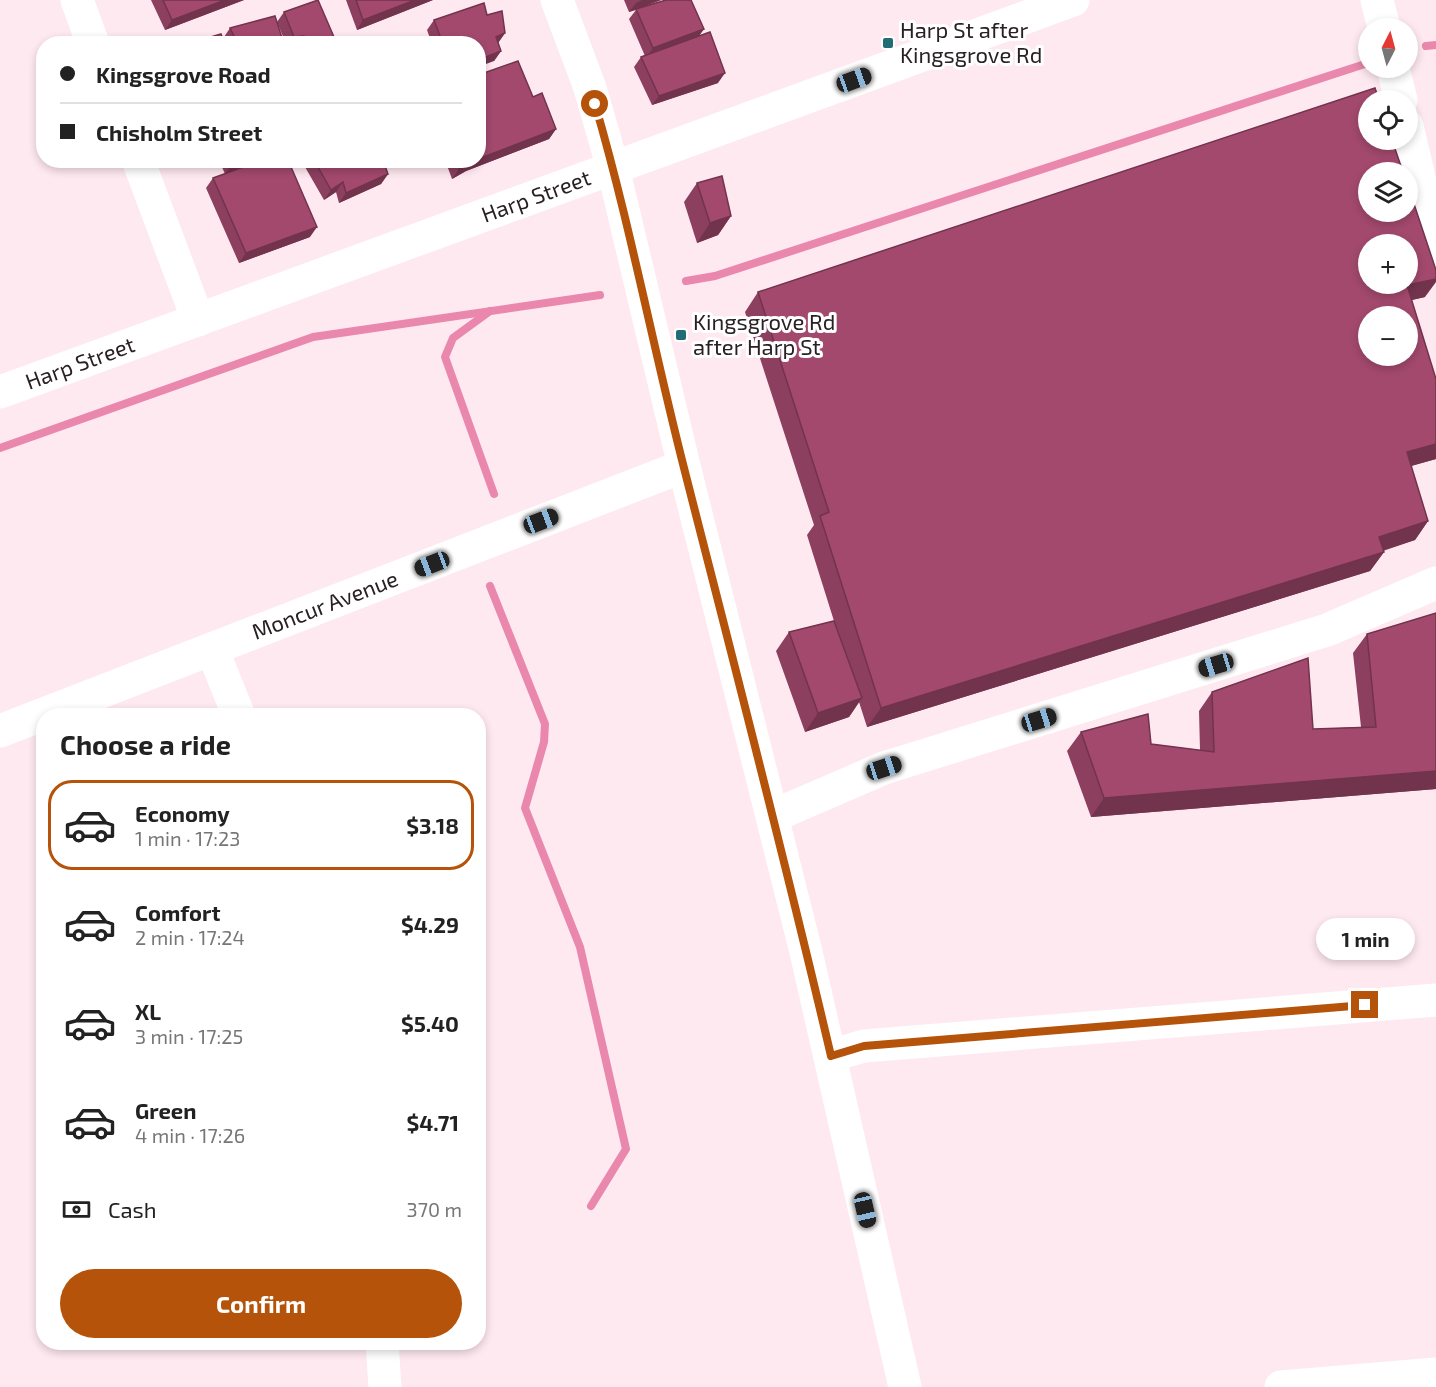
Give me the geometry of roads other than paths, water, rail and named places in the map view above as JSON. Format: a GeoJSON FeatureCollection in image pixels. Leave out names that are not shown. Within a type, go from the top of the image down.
{"type":"FeatureCollection","features":[{"type":"Feature","properties":{"kind":"street"},"geometry":{"type":"LineString","coordinates":[[77,0],[90,36]]}},
{"type":"Feature","properties":{"kind":"street"},"geometry":{"type":"LineString","coordinates":[[557,0],[590,88],[613,168],[684,466],[831,1056],[904,1387]]}},
{"type":"Feature","properties":{"kind":"street","name":"Harp Street"},"geometry":{"type":"LineString","coordinates":[[0,392],[1073,0]]}},
{"type":"Feature","properties":{"kind":"street"},"geometry":{"type":"LineString","coordinates":[[1377,0],[1382,18]]}},
{"type":"Feature","properties":{"kind":"street"},"geometry":{"type":"LineString","coordinates":[[1413,150],[1436,250]]}},
{"type":"Feature","properties":{"kind":"street"},"geometry":{"type":"LineString","coordinates":[[141,168],[198,320]]}},
{"type":"Feature","properties":{"kind":"street","name":"Moncur Avenue"},"geometry":{"type":"LineString","coordinates":[[59,708],[684,466]]}},
{"type":"Feature","properties":{"kind":"street"},"geometry":{"type":"LineString","coordinates":[[773,816],[884,768],[1327,630],[1436,584]]}},
{"type":"Feature","properties":{"kind":"street"},"geometry":{"type":"LineString","coordinates":[[212,649],[236,708]]}},
{"type":"Feature","properties":{"kind":"street","name":"Moncur Avenue"},"geometry":{"type":"LineString","coordinates":[[0,731],[36,717]]}},
{"type":"Feature","properties":{"kind":"street"},"geometry":{"type":"LineString","coordinates":[[831,1056],[875,1045],[1436,1000]]}},
{"type":"Feature","properties":{"kind":"street"},"geometry":{"type":"LineString","coordinates":[[383,1350],[385,1387]]}},
{"type":"Feature","properties":{"kind":"street"},"geometry":{"type":"LineString","coordinates":[[1281,1387],[1436,1374]]}},
{"type":"Feature","properties":{"kind":"waterway"},"geometry":{"type":"LineString","coordinates":[[1426,46],[1436,45]]}},
{"type":"Feature","properties":{"kind":"waterway"},"geometry":{"type":"LineString","coordinates":[[686,281],[715,276],[1358,66]]}},
{"type":"Feature","properties":{"kind":"waterway"},"geometry":{"type":"LineString","coordinates":[[0,448],[313,337],[600,295]]}},
{"type":"Feature","properties":{"kind":"waterway"},"geometry":{"type":"LineString","coordinates":[[490,311],[453,338],[445,357],[494,494]]}},
{"type":"Feature","properties":{"kind":"waterway"},"geometry":{"type":"LineString","coordinates":[[490,586],[545,724],[544,742],[525,808],[580,947],[626,1149],[591,1206]]}},
{"type":"Feature","properties":{"kind":"place","name":"Harp St after Kingsgrove Rd"},"geometry":{"type":"Point","coordinates":[888,43]}},
{"type":"Feature","properties":{"kind":"place","name":"Kingsgrove Rd after Harp St"},"geometry":{"type":"Point","coordinates":[681,335]}}]}
